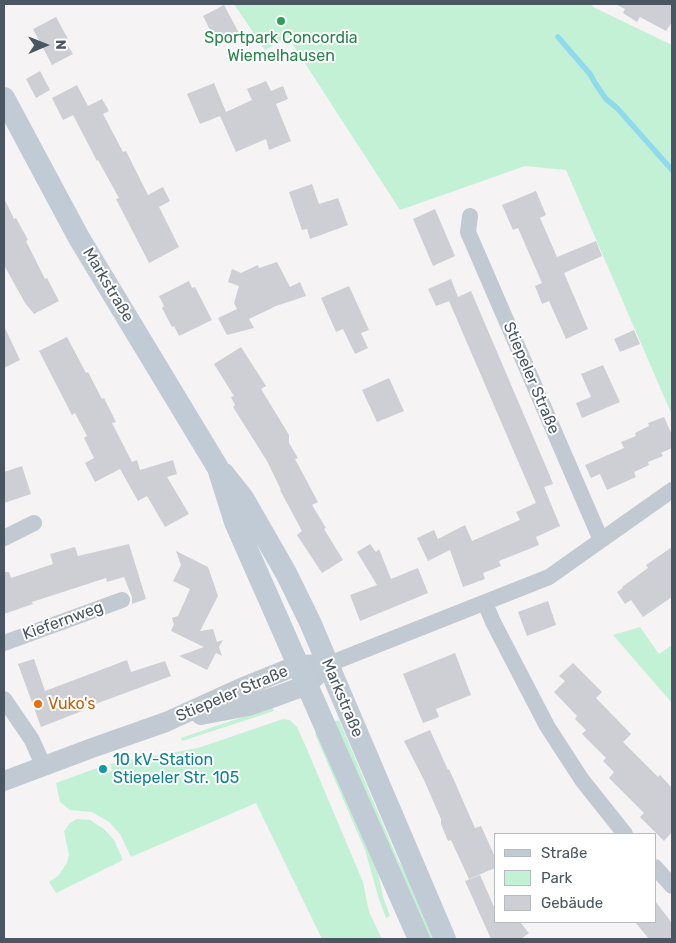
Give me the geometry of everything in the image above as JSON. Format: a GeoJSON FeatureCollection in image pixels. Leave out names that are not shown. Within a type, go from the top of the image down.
{"type":"FeatureCollection","features":[{"type":"Feature","properties":{"kind":"main road","name":"Markstraße"},"geometry":{"type":"LineString","coordinates":[[4,98],[79,238],[218,468],[243,498],[286,573],[329,664],[445,939]]}},
{"type":"Feature","properties":{"kind":"main road","name":"Markstraße"},"geometry":{"type":"LineString","coordinates":[[218,468],[235,522],[419,939]]}},
{"type":"Feature","properties":{"kind":"street","name":"Stiepeler Straße"},"geometry":{"type":"LineString","coordinates":[[470,216],[468,232],[601,540]]}},
{"type":"Feature","properties":{"kind":"street","name":"Stiepeler Straße"},"geometry":{"type":"LineString","coordinates":[[4,781],[166,722],[241,688],[303,675],[549,577],[672,490]]}},
{"type":"Feature","properties":{"kind":"street"},"geometry":{"type":"LineString","coordinates":[[4,538],[34,523]]}},
{"type":"Feature","properties":{"kind":"street","name":"Kiefernweg"},"geometry":{"type":"LineString","coordinates":[[4,643],[122,600]]}},
{"type":"Feature","properties":{"kind":"street"},"geometry":{"type":"LineString","coordinates":[[485,603],[547,726],[582,780],[623,833]]}},
{"type":"Feature","properties":{"kind":"street"},"geometry":{"type":"LineString","coordinates":[[4,699],[32,740],[43,766]]}},
{"type":"Feature","properties":{"kind":"street"},"geometry":{"type":"LineString","coordinates":[[656,868],[672,886]]}},
{"type":"Feature","properties":{"kind":"green space"},"geometry":{"type":"Polygon","coordinates":[[[234,4],[591,4],[593,7],[672,45],[672,415],[566,170],[525,166],[400,210],[288,37],[265,50],[234,4]]]}},
{"type":"Feature","properties":{"kind":"green space"},"geometry":{"type":"Polygon","coordinates":[[[640,627],[659,654],[672,645],[672,703],[613,635],[640,627]]]}},
{"type":"Feature","properties":{"kind":"green space"},"geometry":{"type":"Polygon","coordinates":[[[272,707],[274,711],[182,741],[181,738],[272,707]]]}},
{"type":"Feature","properties":{"kind":"green space"},"geometry":{"type":"Polygon","coordinates":[[[283,719],[290,720],[297,727],[306,747],[363,882],[369,912],[382,939],[322,939],[256,803],[131,857],[120,834],[109,822],[92,812],[70,810],[60,802],[56,783],[97,768],[100,775],[112,771],[110,764],[198,748],[283,719]]]}},
{"type":"Feature","properties":{"kind":"green space"},"geometry":{"type":"Polygon","coordinates":[[[339,720],[398,860],[440,939],[427,939],[333,722],[339,720]]]}},
{"type":"Feature","properties":{"kind":"green space"},"geometry":{"type":"Polygon","coordinates":[[[318,730],[376,863],[383,897],[390,916],[386,918],[365,850],[315,734],[318,730]]]}},
{"type":"Feature","properties":{"kind":"green space"},"geometry":{"type":"Polygon","coordinates":[[[77,819],[90,820],[104,829],[114,840],[123,860],[56,893],[49,882],[58,876],[67,863],[69,855],[64,831],[70,823],[77,819]]]}},
{"type":"Feature","properties":{"kind":"building"},"geometry":{"type":"Polygon","coordinates":[[[615,4],[672,4],[672,22],[666,31],[640,17],[637,22],[623,13],[625,9],[615,4]]]}},
{"type":"Feature","properties":{"kind":"building"},"geometry":{"type":"Polygon","coordinates":[[[224,5],[240,35],[218,46],[203,16],[224,5]]]}},
{"type":"Feature","properties":{"kind":"building"},"geometry":{"type":"Polygon","coordinates":[[[56,17],[68,39],[65,41],[73,54],[52,65],[33,29],[56,17]]]}},
{"type":"Feature","properties":{"kind":"building"},"geometry":{"type":"Polygon","coordinates":[[[40,71],[50,90],[36,98],[26,79],[40,71]]]}},
{"type":"Feature","properties":{"kind":"building"},"geometry":{"type":"Polygon","coordinates":[[[266,81],[271,91],[283,86],[288,99],[276,104],[291,141],[269,150],[266,139],[236,152],[220,116],[200,124],[187,94],[214,83],[226,112],[252,100],[247,89],[266,81]]]}},
{"type":"Feature","properties":{"kind":"building"},"geometry":{"type":"Polygon","coordinates":[[[77,85],[88,106],[102,99],[109,111],[103,114],[123,152],[126,151],[148,195],[163,187],[170,201],[159,207],[179,247],[149,263],[116,199],[119,198],[73,115],[63,120],[52,98],[77,85]]]}},
{"type":"Feature","properties":{"kind":"building"},"geometry":{"type":"Polygon","coordinates":[[[312,184],[319,204],[338,198],[348,225],[310,239],[307,229],[302,230],[289,192],[312,184]]]}},
{"type":"Feature","properties":{"kind":"building"},"geometry":{"type":"Polygon","coordinates":[[[536,191],[546,215],[540,218],[557,257],[596,241],[602,256],[564,273],[588,329],[566,339],[549,301],[542,304],[535,286],[542,283],[518,228],[513,230],[502,205],[536,191]]]}},
{"type":"Feature","properties":{"kind":"building"},"geometry":{"type":"Polygon","coordinates":[[[4,198],[14,219],[16,218],[28,240],[26,241],[45,279],[47,278],[59,301],[34,314],[25,303],[4,265],[4,198]]]}},
{"type":"Feature","properties":{"kind":"building"},"geometry":{"type":"Polygon","coordinates":[[[435,209],[455,256],[433,266],[413,219],[435,209]]]}},
{"type":"Feature","properties":{"kind":"building"},"geometry":{"type":"Polygon","coordinates":[[[277,262],[290,287],[300,282],[306,296],[276,306],[249,319],[254,328],[227,335],[218,318],[237,309],[234,303],[239,286],[228,282],[232,269],[241,273],[258,265],[259,268],[277,262]]]}},
{"type":"Feature","properties":{"kind":"building"},"geometry":{"type":"Polygon","coordinates":[[[451,279],[458,297],[471,291],[550,476],[553,484],[544,487],[560,526],[536,537],[539,545],[499,561],[501,566],[483,573],[485,579],[463,587],[450,550],[428,561],[417,538],[434,530],[438,539],[465,525],[472,541],[520,520],[516,512],[536,503],[449,301],[436,306],[428,289],[451,279]]]}},
{"type":"Feature","properties":{"kind":"building"},"geometry":{"type":"Polygon","coordinates":[[[189,281],[192,288],[195,287],[212,320],[179,336],[162,308],[164,306],[159,296],[189,281]]]}},
{"type":"Feature","properties":{"kind":"building"},"geometry":{"type":"Polygon","coordinates":[[[349,286],[369,330],[361,333],[368,348],[355,354],[343,329],[336,332],[321,298],[349,286]]]}},
{"type":"Feature","properties":{"kind":"building"},"geometry":{"type":"Polygon","coordinates":[[[4,326],[20,360],[4,368],[4,326]]]}},
{"type":"Feature","properties":{"kind":"building"},"geometry":{"type":"Polygon","coordinates":[[[634,330],[640,344],[620,352],[614,339],[634,330]]]}},
{"type":"Feature","properties":{"kind":"building"},"geometry":{"type":"Polygon","coordinates":[[[67,337],[86,373],[88,372],[102,399],[104,398],[116,422],[112,423],[132,462],[137,460],[140,470],[173,460],[177,474],[167,477],[189,514],[165,527],[147,496],[138,501],[120,469],[95,482],[85,463],[94,458],[84,438],[87,436],[75,413],[72,415],[39,351],[67,337]]]}},
{"type":"Feature","properties":{"kind":"building"},"geometry":{"type":"Polygon","coordinates":[[[241,347],[266,386],[261,389],[289,435],[289,443],[298,458],[295,459],[318,502],[312,505],[343,560],[322,573],[297,535],[302,531],[267,461],[233,407],[235,405],[231,397],[234,396],[214,364],[241,347]]]}},
{"type":"Feature","properties":{"kind":"building"},"geometry":{"type":"Polygon","coordinates":[[[603,365],[620,402],[582,418],[576,403],[591,397],[581,374],[603,365]]]}},
{"type":"Feature","properties":{"kind":"building"},"geometry":{"type":"Polygon","coordinates":[[[389,378],[404,411],[377,422],[362,390],[389,378]]]}},
{"type":"Feature","properties":{"kind":"building"},"geometry":{"type":"Polygon","coordinates":[[[664,417],[672,435],[672,448],[661,453],[663,456],[648,462],[649,465],[634,472],[636,477],[607,490],[600,474],[591,478],[585,465],[624,448],[621,442],[636,436],[635,433],[649,426],[648,423],[664,417]]]}},
{"type":"Feature","properties":{"kind":"building"},"geometry":{"type":"Polygon","coordinates":[[[22,466],[31,494],[4,503],[4,472],[22,466]]]}},
{"type":"Feature","properties":{"kind":"building"},"geometry":{"type":"Polygon","coordinates":[[[129,544],[146,599],[132,604],[132,597],[124,577],[107,582],[106,578],[32,602],[33,604],[4,614],[4,572],[9,572],[11,578],[53,564],[50,554],[75,547],[78,556],[129,544]]]}},
{"type":"Feature","properties":{"kind":"building"},"geometry":{"type":"Polygon","coordinates":[[[370,544],[376,552],[379,549],[391,579],[418,568],[428,593],[360,621],[350,595],[377,585],[357,552],[370,544]]]}},
{"type":"Feature","properties":{"kind":"building"},"geometry":{"type":"Polygon","coordinates":[[[672,547],[672,597],[643,617],[631,600],[625,604],[617,592],[648,568],[646,565],[672,547]]]}},
{"type":"Feature","properties":{"kind":"building"},"geometry":{"type":"Polygon","coordinates":[[[176,551],[208,567],[218,596],[200,631],[213,629],[217,642],[223,640],[219,647],[222,656],[216,653],[207,670],[179,656],[204,647],[171,631],[174,624],[172,618],[178,616],[190,589],[173,581],[181,565],[176,551]]]}},
{"type":"Feature","properties":{"kind":"building"},"geometry":{"type":"Polygon","coordinates":[[[548,601],[556,625],[527,636],[518,612],[548,601]]]}},
{"type":"Feature","properties":{"kind":"building"},"geometry":{"type":"Polygon","coordinates":[[[455,653],[471,695],[436,709],[439,717],[423,723],[403,674],[455,653]]]}},
{"type":"Feature","properties":{"kind":"building"},"geometry":{"type":"Polygon","coordinates":[[[34,659],[45,691],[127,660],[131,672],[165,661],[171,676],[82,709],[82,711],[41,727],[18,664],[34,659]]]}},
{"type":"Feature","properties":{"kind":"building"},"geometry":{"type":"Polygon","coordinates":[[[573,663],[602,692],[596,698],[631,734],[623,742],[658,777],[660,775],[672,788],[672,832],[664,841],[640,817],[644,813],[609,778],[614,772],[603,761],[606,758],[582,734],[586,730],[575,719],[577,716],[554,692],[565,681],[559,676],[573,663]]]}},
{"type":"Feature","properties":{"kind":"building"},"geometry":{"type":"Polygon","coordinates":[[[430,730],[475,828],[481,826],[493,853],[493,869],[469,879],[451,840],[448,841],[441,824],[441,819],[424,780],[404,741],[430,730]]]}},
{"type":"Feature","properties":{"kind":"building"},"geometry":{"type":"Polygon","coordinates":[[[480,875],[493,904],[493,923],[521,923],[529,933],[521,939],[491,939],[465,881],[480,875]]]}},
{"type":"Feature","properties":{"kind":"building"},"geometry":{"type":"Polygon","coordinates":[[[656,902],[672,923],[672,939],[649,939],[636,923],[656,923],[656,902]]]}},
{"type":"Feature","properties":{"kind":"waterway"},"geometry":{"type":"LineString","coordinates":[[558,37],[590,74],[606,99],[617,108],[672,170]]}},
{"type":"Feature","properties":{"kind":"place","name":"Sportpark Concordia Wiemelhausen"},"geometry":{"type":"Point","coordinates":[281,21]}},
{"type":"Feature","properties":{"kind":"place","name":"Vuko's"},"geometry":{"type":"Point","coordinates":[38,704]}},
{"type":"Feature","properties":{"kind":"place","name":"10 kV-Station Stiepeler Str. 105"},"geometry":{"type":"Point","coordinates":[103,769]}}]}
